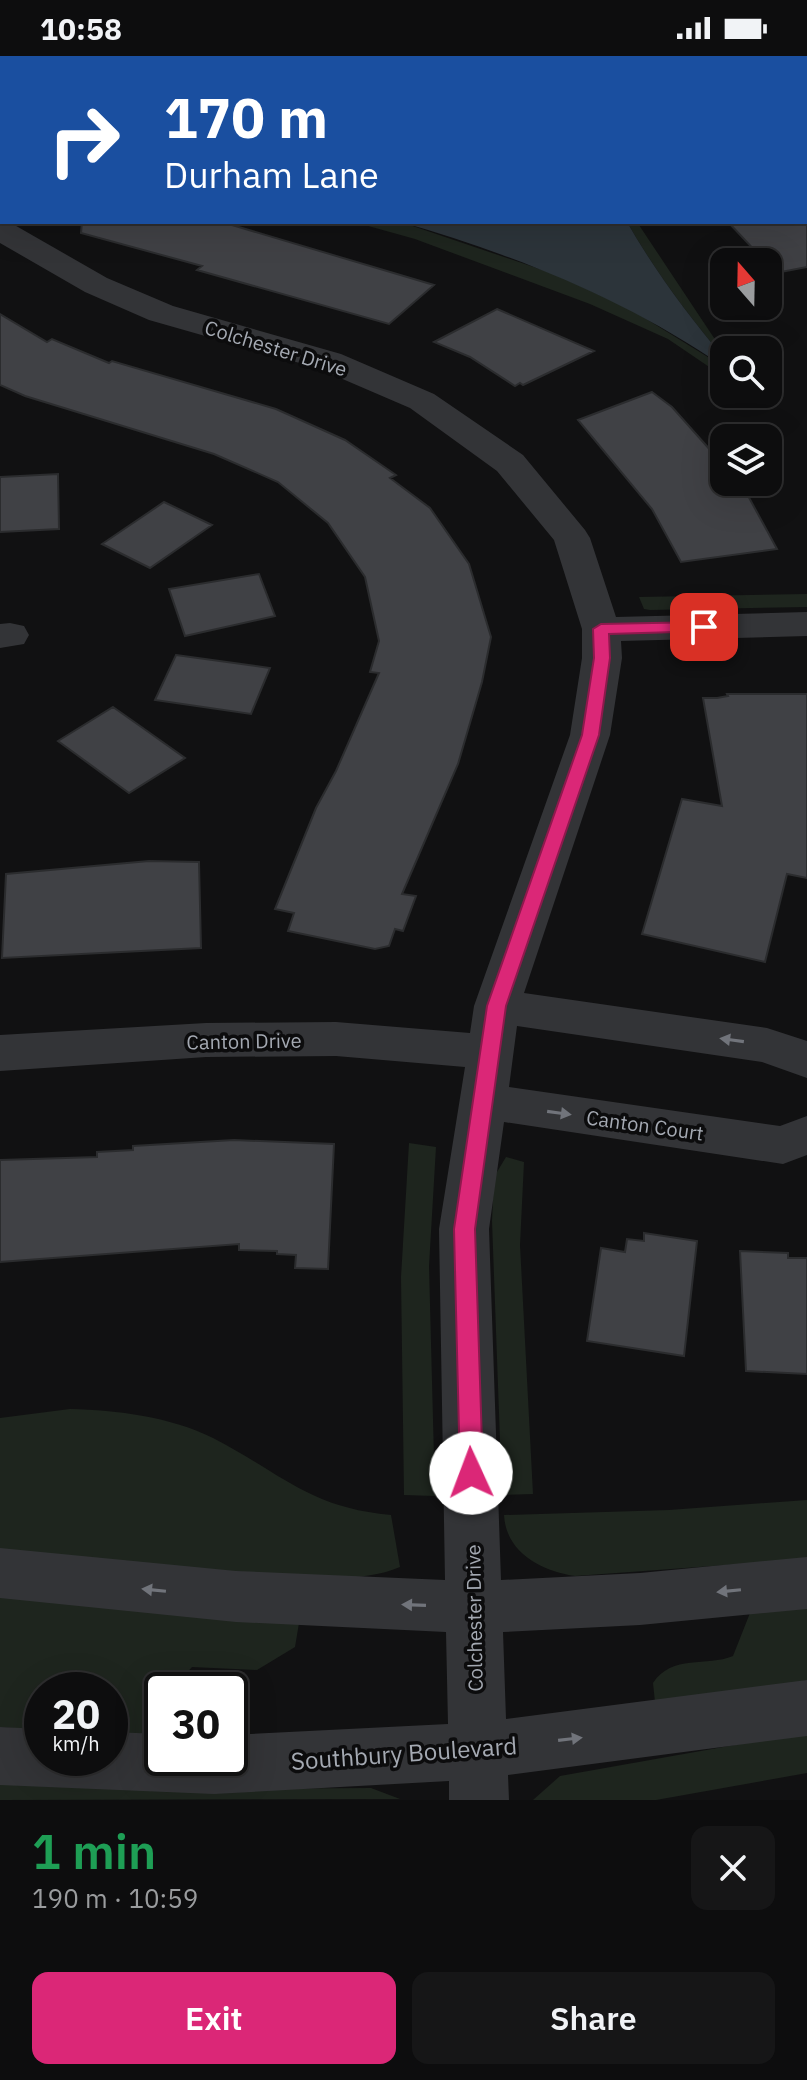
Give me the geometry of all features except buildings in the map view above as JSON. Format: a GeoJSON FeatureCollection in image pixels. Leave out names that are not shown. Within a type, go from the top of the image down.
{"type":"FeatureCollection","features":[{"type":"Feature","properties":{"kind":"street","name":"Colchester Drive"},"geometry":{"type":"LineString","coordinates":[[0,230],[96,285],[161,313],[329,361],[422,401],[510,463],[572,538],[601,629],[602,658],[590,735],[497,1006],[464,1229],[478,1775]]}},
{"type":"Feature","properties":{"kind":"street"},"geometry":{"type":"LineString","coordinates":[[601,629],[807,624]]}},
{"type":"Feature","properties":{"kind":"street"},"geometry":{"type":"LineString","coordinates":[[497,1006],[767,1045],[807,1060]]}},
{"type":"Feature","properties":{"kind":"street","name":"Canton Drive"},"geometry":{"type":"LineString","coordinates":[[0,1053],[206,1040],[336,1039],[488,1052]]}},
{"type":"Feature","properties":{"kind":"street","name":"Canton Court"},"geometry":{"type":"LineString","coordinates":[[482,1101],[783,1145],[807,1135]]}},
{"type":"Feature","properties":{"kind":"street"},"geometry":{"type":"LineString","coordinates":[[0,1573],[205,1596],[473,1606],[687,1595],[807,1583]]}},
{"type":"Feature","properties":{"kind":"street","name":"Southbury Boulevard"},"geometry":{"type":"LineString","coordinates":[[0,1756],[478,1775],[807,1708]]}},
{"type":"Feature","properties":{"kind":"shaded area"},"geometry":{"type":"Polygon","coordinates":[[[361,224],[407,224],[554,274],[630,309],[710,358],[710,368],[668,339],[590,304],[415,239],[361,224]]]}},
{"type":"Feature","properties":{"kind":"shaded area"},"geometry":{"type":"Polygon","coordinates":[[[408,224],[628,224],[672,292],[710,341],[710,358],[609,300],[486,249],[408,224]]]}},
{"type":"Feature","properties":{"kind":"shaded area"},"geometry":{"type":"Polygon","coordinates":[[[628,224],[638,224],[713,336],[710,341],[672,292],[628,224]]]}},
{"type":"Feature","properties":{"kind":"shaded area"},"geometry":{"type":"Polygon","coordinates":[[[807,594],[807,607],[650,610],[644,609],[639,597],[807,594]]]}},
{"type":"Feature","properties":{"kind":"shaded area"},"geometry":{"type":"Polygon","coordinates":[[[409,1143],[436,1147],[429,1266],[435,1496],[404,1495],[401,1277],[409,1143]]]}},
{"type":"Feature","properties":{"kind":"shaded area"},"geometry":{"type":"Polygon","coordinates":[[[506,1157],[524,1162],[520,1245],[533,1494],[502,1495],[492,1221],[494,1177],[506,1157]]]}},
{"type":"Feature","properties":{"kind":"shaded area"},"geometry":{"type":"Polygon","coordinates":[[[70,1409],[125,1413],[180,1425],[213,1438],[317,1497],[338,1505],[391,1515],[400,1567],[364,1576],[323,1578],[0,1549],[0,1418],[70,1409]]]}},
{"type":"Feature","properties":{"kind":"shaded area"},"geometry":{"type":"Polygon","coordinates":[[[807,1500],[807,1559],[575,1576],[550,1570],[528,1558],[511,1540],[504,1515],[669,1510],[807,1500]]]}},
{"type":"Feature","properties":{"kind":"shaded area"},"geometry":{"type":"Polygon","coordinates":[[[0,1597],[299,1623],[295,1647],[257,1670],[192,1667],[187,1672],[144,1672],[144,1736],[128,1735],[128,1672],[24,1672],[24,1729],[0,1727],[0,1597]]]}},
{"type":"Feature","properties":{"kind":"shaded area"},"geometry":{"type":"Polygon","coordinates":[[[807,1606],[807,1680],[752,1692],[655,1702],[653,1683],[670,1668],[733,1656],[750,1613],[807,1606]]]}},
{"type":"Feature","properties":{"kind":"shaded area"},"geometry":{"type":"Polygon","coordinates":[[[807,1732],[807,1773],[656,1800],[533,1800],[560,1776],[807,1732]]]}},
{"type":"Feature","properties":{"kind":"shaded area"},"geometry":{"type":"Polygon","coordinates":[[[0,1779],[236,1789],[371,1788],[400,1799],[0,1800],[0,1779]]]}},
{"type":"Feature","properties":{"kind":"route"},"geometry":{"type":"LineString","coordinates":[[471,1473],[464,1229],[497,1006],[590,735],[602,658],[601,629],[704,627]]}}]}
